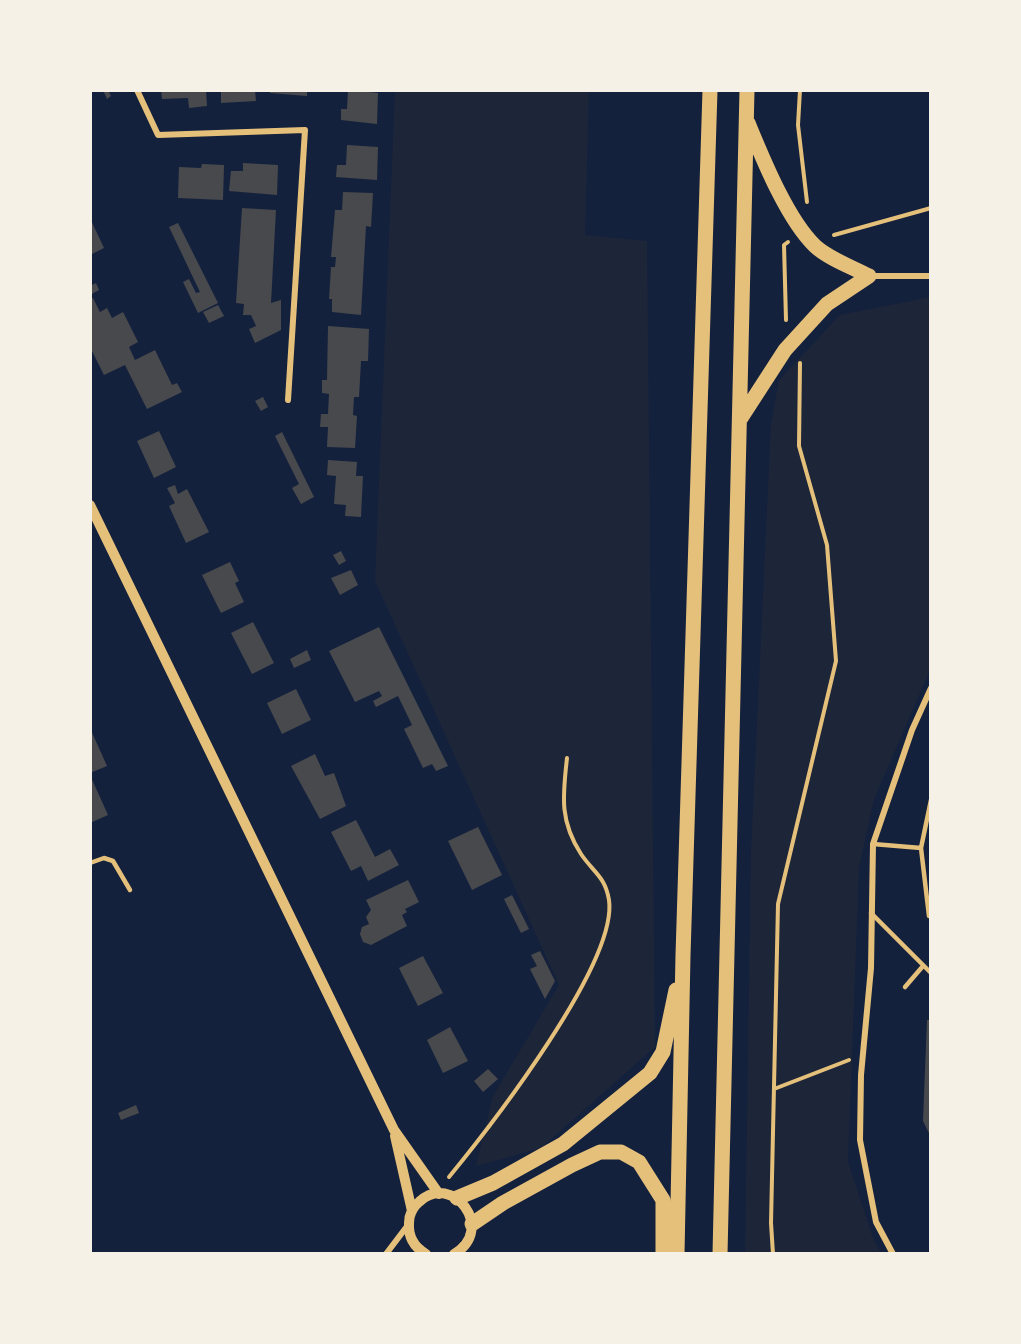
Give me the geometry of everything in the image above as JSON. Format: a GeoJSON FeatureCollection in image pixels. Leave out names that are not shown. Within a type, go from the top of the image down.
{"type":"FeatureCollection","features":[{"type":"Feature","properties":{"kind":"main road"},"geometry":{"type":"LineString","coordinates":[[677,1254],[683,955],[710,90]]}},
{"type":"Feature","properties":{"kind":"main road"},"geometry":{"type":"LineString","coordinates":[[720,1254],[747,90]]}},
{"type":"Feature","properties":{"kind":"main road"},"geometry":{"type":"LineString","coordinates":[[740,420],[792,342],[827,304],[869,276],[817,248],[804,232],[768,171],[746,117]]}},
{"type":"Feature","properties":{"kind":"main road"},"geometry":{"type":"LineString","coordinates":[[457,1198],[494,1183],[564,1144],[650,1074],[663,1052],[683,955]]}},
{"type":"Feature","properties":{"kind":"main road"},"geometry":{"type":"LineString","coordinates":[[470,1232],[503,1203],[572,1165],[600,1152],[621,1152],[639,1162],[663,1200],[663,1254]]}},
{"type":"Feature","properties":{"kind":"street"},"geometry":{"type":"LineString","coordinates":[[137,90],[158,135],[305,130],[288,400]]}},
{"type":"Feature","properties":{"kind":"street"},"geometry":{"type":"LineString","coordinates":[[869,276],[931,276]]}},
{"type":"Feature","properties":{"kind":"street"},"geometry":{"type":"LineString","coordinates":[[90,506],[394,1130],[440,1194]]}},
{"type":"Feature","properties":{"kind":"street"},"geometry":{"type":"LineString","coordinates":[[893,1254],[876,1222],[860,1140],[863,1054],[871,968],[873,844],[912,730],[931,688]]}},
{"type":"Feature","properties":{"kind":"street"},"geometry":{"type":"LineString","coordinates":[[394,1130],[412,1211]]}},
{"type":"Feature","properties":{"kind":"street"},"geometry":{"type":"LineString","coordinates":[[386,1254],[408,1224],[412,1211],[423,1198],[440,1194],[457,1198],[466,1207],[472,1254]]}},
{"type":"Feature","properties":{"kind":"street"},"geometry":{"type":"LineString","coordinates":[[408,1224],[413,1242],[426,1254]]}},
{"type":"Feature","properties":{"kind":"street"},"geometry":{"type":"LineString","coordinates":[[454,1254],[470,1232]]}},
{"type":"Feature","properties":{"kind":"lane"},"geometry":{"type":"LineString","coordinates":[[929,916],[921,848],[931,800]]}},
{"type":"Feature","properties":{"kind":"lane"},"geometry":{"type":"LineString","coordinates":[[873,844],[921,848]]}},
{"type":"Feature","properties":{"kind":"lane"},"geometry":{"type":"LineString","coordinates":[[90,863],[104,858],[113,861],[130,890]]}},
{"type":"Feature","properties":{"kind":"lane"},"geometry":{"type":"LineString","coordinates":[[871,913],[931,973]]}},
{"type":"Feature","properties":{"kind":"lane"},"geometry":{"type":"LineString","coordinates":[[905,987],[922,966]]}},
{"type":"Feature","properties":{"kind":"path"},"geometry":{"type":"LineString","coordinates":[[773,1254],[771,1224],[778,904],[836,661],[826,545],[798,446],[800,355],[792,342],[784,314],[784,245],[810,227],[798,124],[800,90]]}},
{"type":"Feature","properties":{"kind":"path"},"geometry":{"type":"LineString","coordinates":[[830,236],[931,208]]}},
{"type":"Feature","properties":{"kind":"path"},"geometry":{"type":"LineString","coordinates":[[440,1194],[447,1179],[490,1127],[580,993],[608,925],[609,901],[602,877],[582,855],[564,821],[567,758]]}},
{"type":"Feature","properties":{"kind":"path"},"geometry":{"type":"LineString","coordinates":[[774,1089],[863,1054]]}},
{"type":"Feature","properties":{"kind":"shaded area"},"geometry":{"type":"Polygon","coordinates":[[[395,90],[589,90],[585,235],[647,241],[655,1047],[541,1148],[476,1166],[493,1096],[559,985],[375,581],[395,90]]]}},
{"type":"Feature","properties":{"kind":"shaded area"},"geometry":{"type":"Polygon","coordinates":[[[931,297],[931,668],[874,799],[859,868],[848,1162],[874,1241],[882,1254],[745,1254],[751,852],[771,424],[779,380],[840,315],[931,297]]]}},
{"type":"Feature","properties":{"kind":"building"},"geometry":{"type":"Polygon","coordinates":[[[103,90],[108,90],[111,96],[107,99],[103,90]]]}},
{"type":"Feature","properties":{"kind":"building"},"geometry":{"type":"Polygon","coordinates":[[[161,90],[206,90],[207,106],[189,108],[188,98],[162,99],[161,90]]]}},
{"type":"Feature","properties":{"kind":"building"},"geometry":{"type":"Polygon","coordinates":[[[221,90],[255,90],[256,101],[221,103],[221,90]]]}},
{"type":"Feature","properties":{"kind":"building"},"geometry":{"type":"Polygon","coordinates":[[[270,90],[307,90],[307,96],[270,93],[270,90]]]}},
{"type":"Feature","properties":{"kind":"building"},"geometry":{"type":"Polygon","coordinates":[[[348,90],[378,93],[377,124],[341,120],[341,109],[347,109],[348,90]]]}},
{"type":"Feature","properties":{"kind":"building"},"geometry":{"type":"Polygon","coordinates":[[[347,145],[378,147],[377,180],[336,177],[337,165],[346,165],[347,145]]]}},
{"type":"Feature","properties":{"kind":"building"},"geometry":{"type":"Polygon","coordinates":[[[243,163],[278,165],[277,195],[229,191],[231,171],[243,171],[243,163]]]}},
{"type":"Feature","properties":{"kind":"building"},"geometry":{"type":"Polygon","coordinates":[[[202,164],[224,165],[223,200],[178,198],[179,167],[201,168],[202,164]]]}},
{"type":"Feature","properties":{"kind":"building"},"geometry":{"type":"Polygon","coordinates":[[[343,192],[373,193],[371,227],[366,226],[361,315],[332,312],[332,299],[329,299],[331,267],[335,267],[336,257],[331,257],[335,210],[342,210],[343,192]]]}},
{"type":"Feature","properties":{"kind":"building"},"geometry":{"type":"Polygon","coordinates":[[[242,208],[276,210],[271,303],[281,300],[281,330],[255,343],[249,329],[256,326],[251,315],[243,315],[244,304],[236,303],[242,208]]]}},
{"type":"Feature","properties":{"kind":"building"},"geometry":{"type":"Polygon","coordinates":[[[90,218],[104,248],[90,255],[90,218]]]}},
{"type":"Feature","properties":{"kind":"building"},"geometry":{"type":"Polygon","coordinates":[[[178,223],[218,303],[198,313],[183,282],[189,279],[196,293],[200,292],[169,227],[178,223]]]}},
{"type":"Feature","properties":{"kind":"building"},"geometry":{"type":"Polygon","coordinates":[[[96,283],[99,290],[90,295],[90,286],[96,283]]]}},
{"type":"Feature","properties":{"kind":"building"},"geometry":{"type":"Polygon","coordinates":[[[93,298],[100,312],[107,308],[112,318],[123,312],[138,342],[129,347],[135,360],[155,350],[172,385],[177,383],[182,392],[147,409],[125,365],[104,375],[90,347],[90,300],[93,298]]]}},
{"type":"Feature","properties":{"kind":"building"},"geometry":{"type":"Polygon","coordinates":[[[218,305],[224,316],[209,323],[203,312],[218,305]]]}},
{"type":"Feature","properties":{"kind":"building"},"geometry":{"type":"Polygon","coordinates":[[[328,326],[369,329],[368,361],[361,361],[359,397],[354,397],[353,415],[357,416],[355,448],[327,447],[328,427],[320,427],[321,414],[328,414],[329,394],[322,393],[322,380],[327,380],[328,326]]]}},
{"type":"Feature","properties":{"kind":"building"},"geometry":{"type":"Polygon","coordinates":[[[263,397],[268,407],[261,411],[255,401],[263,397]]]}},
{"type":"Feature","properties":{"kind":"building"},"geometry":{"type":"Polygon","coordinates":[[[159,431],[176,467],[154,478],[137,441],[159,431]]]}},
{"type":"Feature","properties":{"kind":"building"},"geometry":{"type":"Polygon","coordinates":[[[282,432],[314,497],[301,504],[292,488],[299,484],[275,436],[282,432]]]}},
{"type":"Feature","properties":{"kind":"building"},"geometry":{"type":"Polygon","coordinates":[[[328,460],[357,462],[356,476],[363,476],[361,517],[345,516],[346,505],[334,504],[336,476],[327,475],[328,460]]]}},
{"type":"Feature","properties":{"kind":"building"},"geometry":{"type":"Polygon","coordinates":[[[175,485],[178,494],[187,489],[209,532],[186,543],[169,506],[175,503],[167,488],[175,485]]]}},
{"type":"Feature","properties":{"kind":"building"},"geometry":{"type":"Polygon","coordinates":[[[341,551],[346,561],[339,565],[333,555],[341,551]]]}},
{"type":"Feature","properties":{"kind":"building"},"geometry":{"type":"Polygon","coordinates":[[[230,562],[239,581],[235,583],[244,602],[221,613],[202,575],[230,562]]]}},
{"type":"Feature","properties":{"kind":"building"},"geometry":{"type":"Polygon","coordinates":[[[351,570],[358,585],[340,595],[331,578],[351,570]]]}},
{"type":"Feature","properties":{"kind":"building"},"geometry":{"type":"Polygon","coordinates":[[[253,622],[274,663],[252,674],[231,633],[253,622]]]}},
{"type":"Feature","properties":{"kind":"building"},"geometry":{"type":"Polygon","coordinates":[[[379,627],[448,766],[436,771],[432,764],[423,768],[404,729],[412,725],[398,696],[376,707],[373,701],[382,696],[379,691],[355,702],[329,651],[379,627]]]}},
{"type":"Feature","properties":{"kind":"building"},"geometry":{"type":"Polygon","coordinates":[[[307,650],[311,660],[294,668],[290,659],[307,650]]]}},
{"type":"Feature","properties":{"kind":"building"},"geometry":{"type":"Polygon","coordinates":[[[296,689],[311,720],[282,734],[267,703],[296,689]]]}},
{"type":"Feature","properties":{"kind":"building"},"geometry":{"type":"Polygon","coordinates":[[[90,728],[107,766],[90,773],[90,728]]]}},
{"type":"Feature","properties":{"kind":"building"},"geometry":{"type":"Polygon","coordinates":[[[315,754],[325,776],[334,773],[346,806],[320,819],[291,766],[315,754]]]}},
{"type":"Feature","properties":{"kind":"building"},"geometry":{"type":"Polygon","coordinates":[[[90,775],[108,815],[90,823],[90,775]]]}},
{"type":"Feature","properties":{"kind":"building"},"geometry":{"type":"Polygon","coordinates":[[[356,820],[375,857],[390,849],[399,865],[368,881],[361,866],[351,871],[331,832],[356,820]]]}},
{"type":"Feature","properties":{"kind":"building"},"geometry":{"type":"Polygon","coordinates":[[[478,827],[502,875],[472,890],[448,841],[478,827]]]}},
{"type":"Feature","properties":{"kind":"building"},"geometry":{"type":"Polygon","coordinates":[[[408,880],[419,902],[405,909],[407,912],[402,915],[407,926],[371,945],[363,942],[360,934],[362,927],[369,924],[366,917],[371,910],[366,900],[408,880]]]}},
{"type":"Feature","properties":{"kind":"building"},"geometry":{"type":"Polygon","coordinates":[[[512,895],[529,929],[521,933],[504,899],[512,895]]]}},
{"type":"Feature","properties":{"kind":"building"},"geometry":{"type":"Polygon","coordinates":[[[540,951],[555,981],[545,999],[530,969],[537,966],[531,955],[540,951]]]}},
{"type":"Feature","properties":{"kind":"building"},"geometry":{"type":"Polygon","coordinates":[[[423,956],[443,993],[418,1006],[399,968],[423,956]]]}},
{"type":"Feature","properties":{"kind":"building"},"geometry":{"type":"Polygon","coordinates":[[[927,1020],[931,1020],[931,1137],[923,1121],[927,1020]]]}},
{"type":"Feature","properties":{"kind":"building"},"geometry":{"type":"Polygon","coordinates":[[[450,1027],[468,1061],[443,1073],[427,1040],[450,1027]]]}},
{"type":"Feature","properties":{"kind":"building"},"geometry":{"type":"Polygon","coordinates":[[[488,1069],[498,1079],[483,1092],[474,1081],[488,1069]]]}},
{"type":"Feature","properties":{"kind":"building"},"geometry":{"type":"Polygon","coordinates":[[[136,1105],[139,1113],[121,1120],[118,1113],[136,1105]]]}}]}
